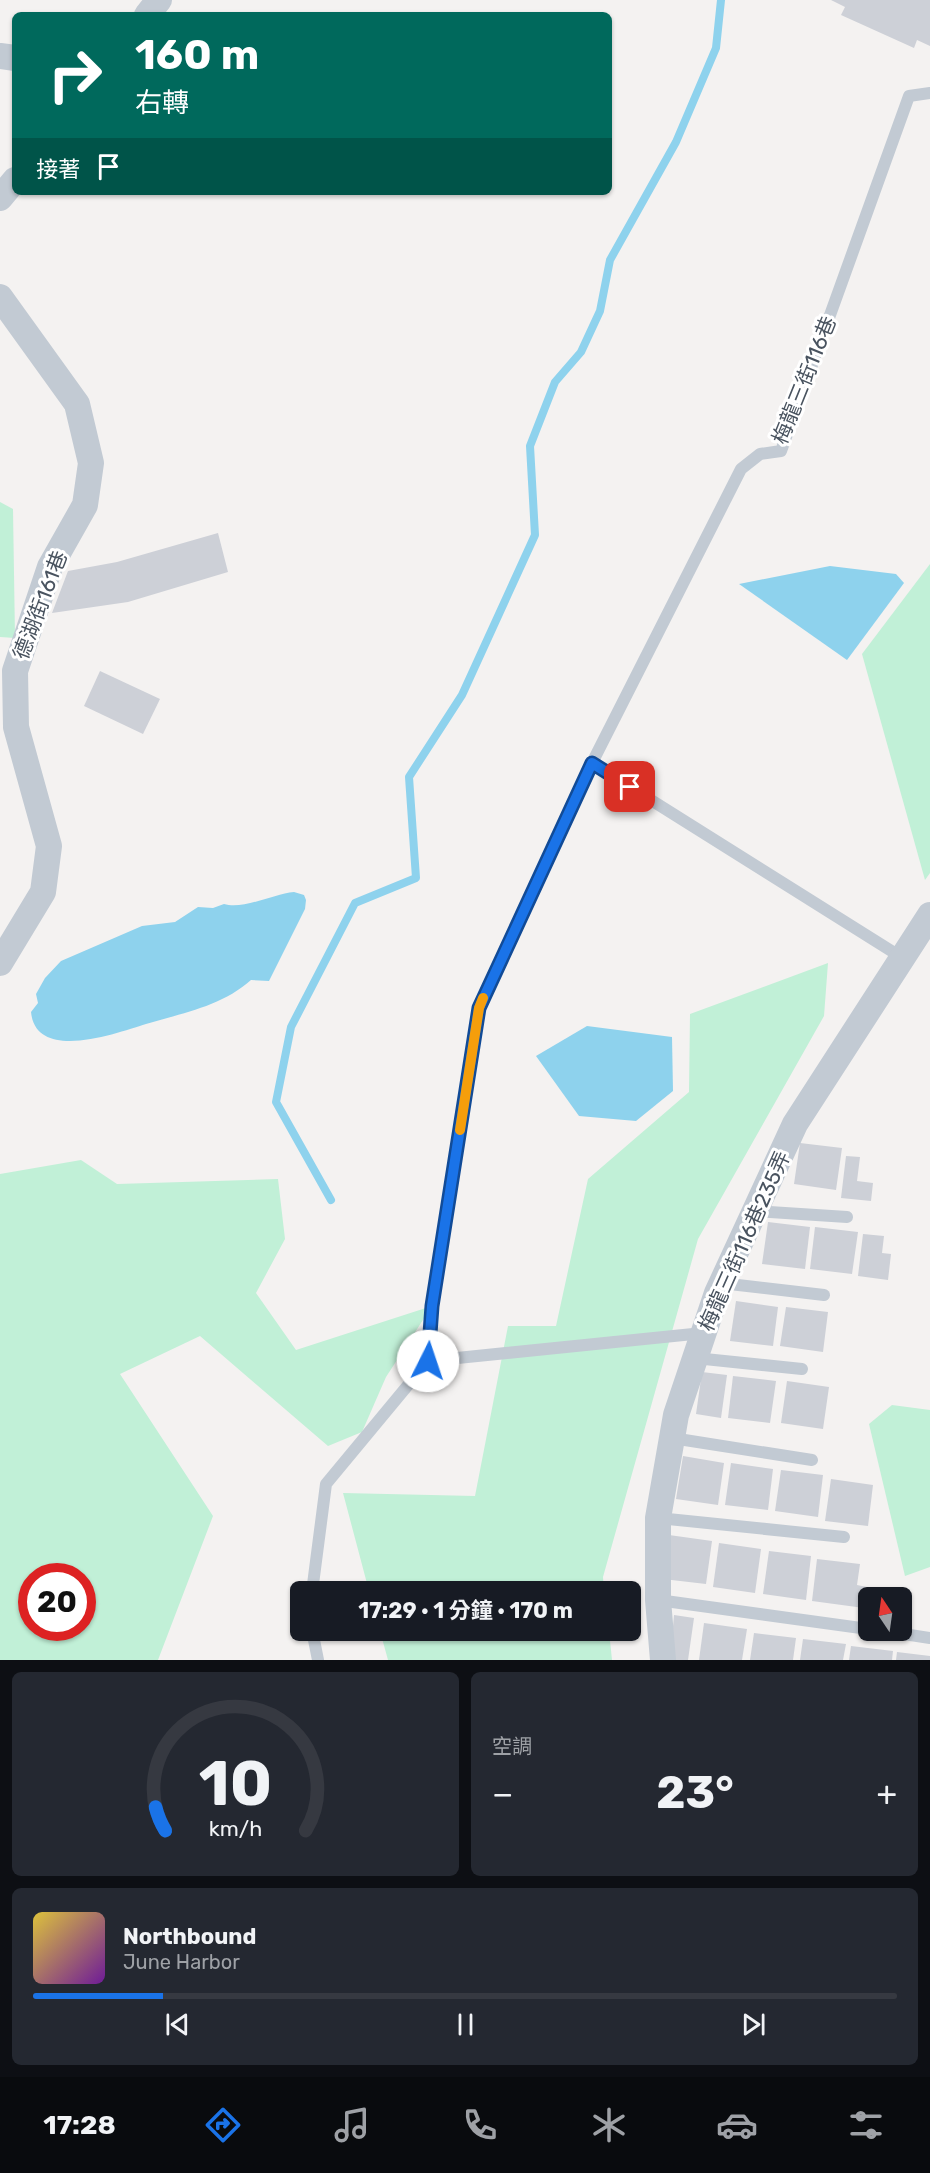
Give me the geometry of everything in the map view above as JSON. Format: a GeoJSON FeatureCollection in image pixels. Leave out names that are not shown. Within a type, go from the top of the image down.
{"type":"FeatureCollection","features":[{"type":"Feature","properties":{"kind":"street"},"geometry":{"type":"LineString","coordinates":[[149,12],[159,0]]}},
{"type":"Feature","properties":{"kind":"street"},"geometry":{"type":"LineString","coordinates":[[0,198],[12,184]]}},
{"type":"Feature","properties":{"kind":"street","name":"德湖街161巷"},"geometry":{"type":"LineString","coordinates":[[0,297],[77,404],[91,463],[85,505],[50,567],[15,671],[15,728],[49,846],[43,892],[0,963]]}},
{"type":"Feature","properties":{"kind":"street"},"geometry":{"type":"LineString","coordinates":[[901,957],[930,915]]}},
{"type":"Feature","properties":{"kind":"street","name":"梅龍三街116巷235弄"},"geometry":{"type":"LineString","coordinates":[[663,1660],[658,1600],[658,1518],[676,1415],[703,1333],[721,1283],[795,1124],[901,957]]}},
{"type":"Feature","properties":{"kind":"lane","name":"梅龍三街116巷"},"geometry":{"type":"LineString","coordinates":[[592,763],[741,469],[760,454],[781,451],[909,96],[930,93]]}},
{"type":"Feature","properties":{"kind":"lane"},"geometry":{"type":"LineString","coordinates":[[313,1581],[326,1484],[428,1361],[432,1306],[479,1008],[592,763],[901,957]]}},
{"type":"Feature","properties":{"kind":"lane"},"geometry":{"type":"LineString","coordinates":[[755,1211],[847,1217]]}},
{"type":"Feature","properties":{"kind":"lane"},"geometry":{"type":"LineString","coordinates":[[721,1283],[824,1295]]}},
{"type":"Feature","properties":{"kind":"lane"},"geometry":{"type":"LineString","coordinates":[[428,1361],[703,1333]]}},
{"type":"Feature","properties":{"kind":"lane"},"geometry":{"type":"LineString","coordinates":[[695,1358],[802,1369]]}},
{"type":"Feature","properties":{"kind":"lane"},"geometry":{"type":"LineString","coordinates":[[672,1438],[812,1460]]}},
{"type":"Feature","properties":{"kind":"lane"},"geometry":{"type":"LineString","coordinates":[[658,1518],[844,1538]]}},
{"type":"Feature","properties":{"kind":"lane"},"geometry":{"type":"LineString","coordinates":[[658,1600],[858,1628]]}},
{"type":"Feature","properties":{"kind":"lane"},"geometry":{"type":"LineString","coordinates":[[912,1635],[930,1638]]}},
{"type":"Feature","properties":{"kind":"lane"},"geometry":{"type":"LineString","coordinates":[[314,1641],[318,1660]]}},
{"type":"Feature","properties":{"kind":"green space"},"geometry":{"type":"Polygon","coordinates":[[[0,502],[13,509],[15,638],[0,637],[0,502]]]}},
{"type":"Feature","properties":{"kind":"green space"},"geometry":{"type":"Polygon","coordinates":[[[930,564],[930,873],[925,880],[862,654],[930,564]]]}},
{"type":"Feature","properties":{"kind":"green space"},"geometry":{"type":"Polygon","coordinates":[[[828,963],[824,1016],[698,1239],[603,1581],[366,1581],[343,1493],[475,1496],[508,1326],[556,1326],[588,1179],[689,1092],[690,1014],[828,963]]]}},
{"type":"Feature","properties":{"kind":"green space"},"geometry":{"type":"Polygon","coordinates":[[[81,1160],[117,1184],[278,1179],[285,1239],[256,1293],[296,1350],[432,1306],[386,1377],[362,1432],[328,1446],[200,1336],[120,1374],[213,1516],[158,1660],[0,1660],[0,1174],[81,1160]]]}},
{"type":"Feature","properties":{"kind":"green space"},"geometry":{"type":"Polygon","coordinates":[[[892,1405],[930,1410],[930,1567],[905,1576],[869,1424],[892,1405]]]}},
{"type":"Feature","properties":{"kind":"green space"},"geometry":{"type":"Polygon","coordinates":[[[383,1641],[610,1641],[612,1660],[388,1660],[383,1641]]]}},
{"type":"Feature","properties":{"kind":"water"},"geometry":{"type":"Polygon","coordinates":[[[830,566],[896,574],[904,583],[847,660],[739,584],[830,566]]]}},
{"type":"Feature","properties":{"kind":"water"},"geometry":{"type":"Polygon","coordinates":[[[294,892],[304,895],[305,909],[269,981],[251,980],[228,996],[202,1008],[98,1038],[62,1041],[47,1037],[36,1028],[31,1012],[38,1003],[36,994],[45,978],[61,961],[142,926],[175,922],[198,907],[240,905],[294,892]]]}},
{"type":"Feature","properties":{"kind":"water"},"geometry":{"type":"Polygon","coordinates":[[[587,1026],[672,1037],[673,1091],[636,1121],[579,1116],[536,1056],[587,1026]]]}},
{"type":"Feature","properties":{"kind":"building"},"geometry":{"type":"Polygon","coordinates":[[[831,0],[930,0],[930,46],[917,40],[914,48],[841,15],[845,7],[831,0]]]}},
{"type":"Feature","properties":{"kind":"building"},"geometry":{"type":"Polygon","coordinates":[[[218,533],[228,572],[128,602],[52,613],[68,571],[117,562],[218,533]]]}},
{"type":"Feature","properties":{"kind":"building"},"geometry":{"type":"Polygon","coordinates":[[[100,671],[160,699],[143,734],[84,706],[100,671]]]}},
{"type":"Feature","properties":{"kind":"building"},"geometry":{"type":"Polygon","coordinates":[[[800,1143],[842,1148],[836,1190],[794,1184],[800,1143]]]}},
{"type":"Feature","properties":{"kind":"building"},"geometry":{"type":"Polygon","coordinates":[[[846,1156],[860,1157],[857,1181],[873,1183],[871,1201],[841,1198],[846,1156]]]}},
{"type":"Feature","properties":{"kind":"building"},"geometry":{"type":"Polygon","coordinates":[[[768,1222],[810,1227],[805,1269],[762,1264],[768,1222]]]}},
{"type":"Feature","properties":{"kind":"building"},"geometry":{"type":"Polygon","coordinates":[[[815,1227],[858,1232],[852,1274],[810,1269],[815,1227]]]}},
{"type":"Feature","properties":{"kind":"building"},"geometry":{"type":"Polygon","coordinates":[[[863,1234],[884,1236],[882,1253],[891,1254],[888,1280],[858,1276],[863,1234]]]}},
{"type":"Feature","properties":{"kind":"building"},"geometry":{"type":"Polygon","coordinates":[[[736,1301],[778,1307],[773,1346],[730,1341],[736,1301]]]}},
{"type":"Feature","properties":{"kind":"building"},"geometry":{"type":"Polygon","coordinates":[[[786,1307],[828,1312],[823,1352],[780,1346],[786,1307]]]}},
{"type":"Feature","properties":{"kind":"building"},"geometry":{"type":"Polygon","coordinates":[[[702,1372],[727,1375],[721,1418],[696,1414],[702,1372]]]}},
{"type":"Feature","properties":{"kind":"building"},"geometry":{"type":"Polygon","coordinates":[[[733,1376],[776,1381],[770,1423],[728,1418],[733,1376]]]}},
{"type":"Feature","properties":{"kind":"building"},"geometry":{"type":"Polygon","coordinates":[[[787,1381],[829,1387],[823,1429],[781,1423],[787,1381]]]}},
{"type":"Feature","properties":{"kind":"building"},"geometry":{"type":"Polygon","coordinates":[[[683,1456],[724,1463],[718,1505],[676,1499],[683,1456]]]}},
{"type":"Feature","properties":{"kind":"building"},"geometry":{"type":"Polygon","coordinates":[[[731,1463],[773,1469],[768,1510],[725,1505],[731,1463]]]}},
{"type":"Feature","properties":{"kind":"building"},"geometry":{"type":"Polygon","coordinates":[[[781,1470],[823,1475],[818,1517],[775,1511],[781,1470]]]}},
{"type":"Feature","properties":{"kind":"building"},"geometry":{"type":"Polygon","coordinates":[[[831,1479],[873,1485],[868,1526],[825,1521],[831,1479]]]}},
{"type":"Feature","properties":{"kind":"building"},"geometry":{"type":"Polygon","coordinates":[[[669,1535],[712,1541],[706,1584],[663,1579],[669,1535]]]}},
{"type":"Feature","properties":{"kind":"building"},"geometry":{"type":"Polygon","coordinates":[[[719,1543],[761,1549],[755,1593],[713,1587],[719,1543]]]}},
{"type":"Feature","properties":{"kind":"building"},"geometry":{"type":"Polygon","coordinates":[[[769,1551],[811,1556],[806,1600],[763,1594],[769,1551]]]}},
{"type":"Feature","properties":{"kind":"building"},"geometry":{"type":"Polygon","coordinates":[[[817,1559],[860,1564],[857,1585],[867,1587],[858,1587],[858,1607],[812,1601],[817,1559]]]}},
{"type":"Feature","properties":{"kind":"building"},"geometry":{"type":"Polygon","coordinates":[[[674,1615],[694,1618],[688,1660],[670,1660],[674,1615]]]}},
{"type":"Feature","properties":{"kind":"building"},"geometry":{"type":"Polygon","coordinates":[[[704,1623],[747,1629],[742,1660],[699,1660],[704,1623]]]}},
{"type":"Feature","properties":{"kind":"building"},"geometry":{"type":"Polygon","coordinates":[[[754,1633],[796,1638],[793,1660],[750,1660],[754,1633]]]}},
{"type":"Feature","properties":{"kind":"building"},"geometry":{"type":"Polygon","coordinates":[[[803,1639],[846,1644],[843,1660],[800,1660],[803,1639]]]}},
{"type":"Feature","properties":{"kind":"building"},"geometry":{"type":"Polygon","coordinates":[[[851,1646],[893,1651],[892,1660],[849,1660],[851,1646]]]}},
{"type":"Feature","properties":{"kind":"building"},"geometry":{"type":"Polygon","coordinates":[[[897,1652],[930,1656],[930,1660],[896,1660],[897,1652]]]}},
{"type":"Feature","properties":{"kind":"waterway"},"geometry":{"type":"LineString","coordinates":[[331,1200],[276,1102],[291,1027],[355,903],[416,878],[409,777],[462,695],[535,535],[530,446],[555,382],[581,352],[600,311],[610,260],[676,142],[716,48],[721,0]]}},
{"type":"Feature","properties":{"kind":"slow traffic"},"geometry":{"type":"LineString","coordinates":[[460,1130],[479,1008],[483,998]]}},
{"type":"Feature","properties":{"kind":"route"},"geometry":{"type":"LineString","coordinates":[[428,1361],[432,1306],[479,1008],[592,763],[630,787]]}}]}
